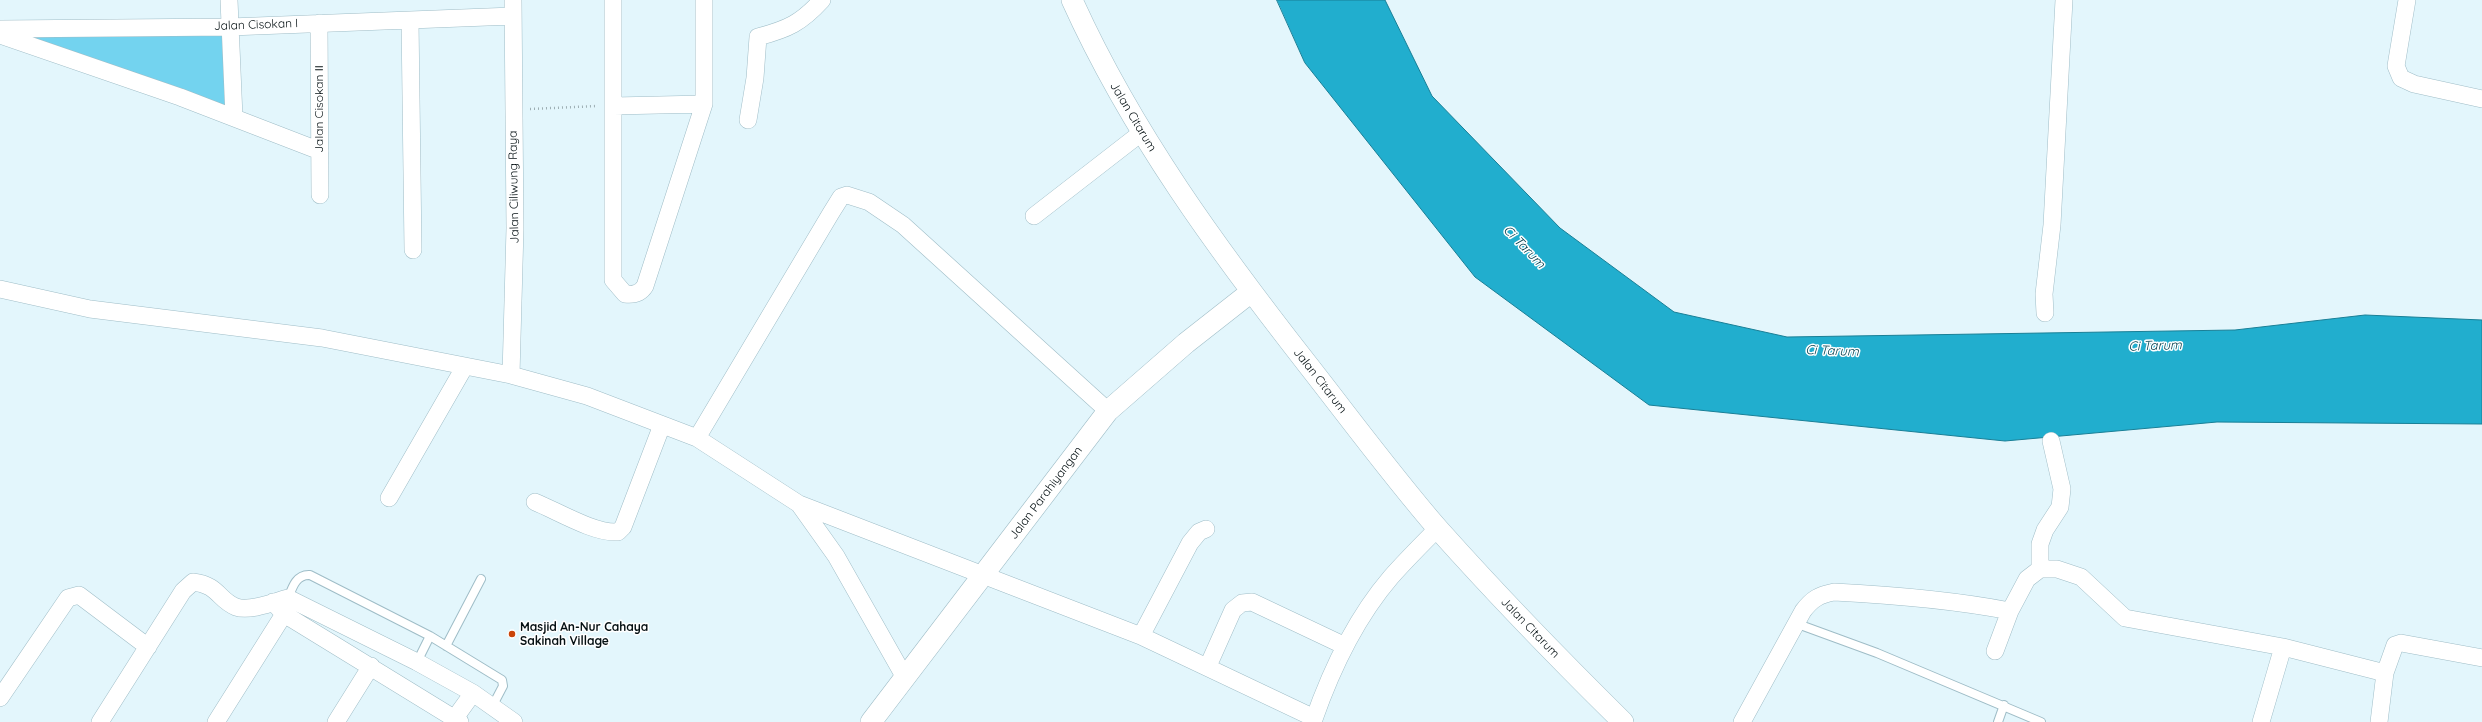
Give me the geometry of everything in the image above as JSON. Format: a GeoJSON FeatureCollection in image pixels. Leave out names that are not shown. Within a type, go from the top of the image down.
{"type":"FeatureCollection","features":[{"type":"Feature","properties":{"kind":"street"},"geometry":{"type":"LineString","coordinates":[[229,0],[234,118]]}},
{"type":"Feature","properties":{"kind":"street"},"geometry":{"type":"LineString","coordinates":[[613,0],[614,106],[611,219],[613,280],[625,294],[632,295],[640,291],[645,286],[704,104],[704,0]]}},
{"type":"Feature","properties":{"kind":"street"},"geometry":{"type":"LineString","coordinates":[[748,120],[755,78],[758,38],[786,30],[810,13],[822,0]]}},
{"type":"Feature","properties":{"kind":"street","name":"Jalan Citarum"},"geometry":{"type":"LineString","coordinates":[[1072,0],[1098,57],[1141,133],[1251,292],[1438,528],[1548,647],[1623,722]]}},
{"type":"Feature","properties":{"kind":"street"},"geometry":{"type":"LineString","coordinates":[[2045,313],[2044,294],[2052,225],[2064,0]]}},
{"type":"Feature","properties":{"kind":"street"},"geometry":{"type":"LineString","coordinates":[[2407,0],[2396,66],[2401,78],[2414,84],[2482,99]]}},
{"type":"Feature","properties":{"kind":"street","name":"Jalan Cisokan I"},"geometry":{"type":"LineString","coordinates":[[0,29],[230,27],[410,20],[513,8]]}},
{"type":"Feature","properties":{"kind":"street","name":"Jalan Ciliwung Raya"},"geometry":{"type":"LineString","coordinates":[[511,375],[515,228],[513,8]]}},
{"type":"Feature","properties":{"kind":"street"},"geometry":{"type":"LineString","coordinates":[[410,20],[413,250]]}},
{"type":"Feature","properties":{"kind":"street","name":"Jalan Cisokan II"},"geometry":{"type":"LineString","coordinates":[[319,23],[320,195]]}},
{"type":"Feature","properties":{"kind":"street"},"geometry":{"type":"LineString","coordinates":[[0,35],[234,118],[320,151]]}},
{"type":"Feature","properties":{"kind":"street"},"geometry":{"type":"LineString","coordinates":[[614,106],[704,104]]}},
{"type":"Feature","properties":{"kind":"street"},"geometry":{"type":"LineString","coordinates":[[1034,216],[1141,133]]}},
{"type":"Feature","properties":{"kind":"street"},"geometry":{"type":"LineString","coordinates":[[697,438],[830,213],[841,198],[847,195],[869,202],[903,225],[1108,411]]}},
{"type":"Feature","properties":{"kind":"street"},"geometry":{"type":"LineString","coordinates":[[0,289],[90,309],[322,338],[511,375],[587,396],[697,438],[750,470],[799,504],[985,574],[1141,636],[1208,666],[1313,720],[1325,687],[1359,620],[1391,578],[1438,528]]}},
{"type":"Feature","properties":{"kind":"street","name":"Jalan Parahiyangan"},"geometry":{"type":"LineString","coordinates":[[871,722],[904,676],[985,574],[1108,411],[1186,343],[1251,292]]}},
{"type":"Feature","properties":{"kind":"street"},"geometry":{"type":"LineString","coordinates":[[389,498],[465,366]]}},
{"type":"Feature","properties":{"kind":"street"},"geometry":{"type":"LineString","coordinates":[[535,502],[597,529],[618,532],[623,526],[662,424]]}},
{"type":"Feature","properties":{"kind":"street"},"geometry":{"type":"LineString","coordinates":[[2040,569],[2040,544],[2045,530],[2060,507],[2062,489],[2051,441]]}},
{"type":"Feature","properties":{"kind":"street"},"geometry":{"type":"LineString","coordinates":[[799,504],[836,556],[904,676]]}},
{"type":"Feature","properties":{"kind":"street"},"geometry":{"type":"LineString","coordinates":[[1141,636],[1190,543],[1195,535],[1206,529]]}},
{"type":"Feature","properties":{"kind":"street"},"geometry":{"type":"LineString","coordinates":[[1995,651],[2010,611],[2027,579],[2040,569],[2057,569],[2081,577],[2125,618],[2283,646],[2385,672]]}},
{"type":"Feature","properties":{"kind":"street"},"geometry":{"type":"LineString","coordinates":[[100,722],[183,591],[194,582],[207,584],[235,607],[253,608],[282,605],[417,662],[473,693],[514,722]]}},
{"type":"Feature","properties":{"kind":"street"},"geometry":{"type":"LineString","coordinates":[[1742,722],[1796,623],[1811,600],[1820,594],[1834,592],[1957,602],[2010,611]]}},
{"type":"Feature","properties":{"kind":"street"},"geometry":{"type":"LineString","coordinates":[[0,698],[68,598],[73,595],[79,595],[148,647]]}},
{"type":"Feature","properties":{"kind":"street"},"geometry":{"type":"LineString","coordinates":[[1208,666],[1234,610],[1242,603],[1252,602],[1345,646]]}},
{"type":"Feature","properties":{"kind":"street"},"geometry":{"type":"LineString","coordinates":[[282,605],[371,666],[456,721],[473,693]]}},
{"type":"Feature","properties":{"kind":"street"},"geometry":{"type":"LineString","coordinates":[[216,722],[282,605]]}},
{"type":"Feature","properties":{"kind":"street"},"geometry":{"type":"LineString","coordinates":[[2379,722],[2385,672],[2391,652],[2395,645],[2401,643],[2482,658]]}},
{"type":"Feature","properties":{"kind":"street"},"geometry":{"type":"LineString","coordinates":[[2261,722],[2283,646]]}},
{"type":"Feature","properties":{"kind":"street"},"geometry":{"type":"LineString","coordinates":[[336,722],[371,666]]}},
{"type":"Feature","properties":{"kind":"lane"},"geometry":{"type":"LineString","coordinates":[[282,605],[297,578],[304,574],[310,575],[430,636],[502,680],[503,686],[492,707]]}},
{"type":"Feature","properties":{"kind":"lane"},"geometry":{"type":"LineString","coordinates":[[446,646],[481,579]]}},
{"type":"Feature","properties":{"kind":"lane"},"geometry":{"type":"LineString","coordinates":[[1796,623],[1829,633],[2004,705],[2040,722]]}},
{"type":"Feature","properties":{"kind":"lane"},"geometry":{"type":"LineString","coordinates":[[417,662],[430,636]]}},
{"type":"Feature","properties":{"kind":"lane"},"geometry":{"type":"LineString","coordinates":[[1998,722],[2004,705]]}},
{"type":"Feature","properties":{"kind":"path"},"geometry":{"type":"LineString","coordinates":[[513,109],[614,106]]}},
{"type":"Feature","properties":{"kind":"shaded area"},"geometry":{"type":"Polygon","coordinates":[[[1,31],[223,31],[227,106],[1,31]]]}},
{"type":"Feature","properties":{"kind":"water","name":"Ci Tarum"},"geometry":{"type":"Polygon","coordinates":[[[1277,0],[1385,0],[1432,96],[1560,228],[1674,312],[1787,337],[2235,330],[2365,315],[2482,320],[2482,424],[2217,422],[2005,441],[1649,405],[1475,277],[1305,63],[1277,0]]]}},
{"type":"Feature","properties":{"kind":"place","name":"Masjid An-Nur Cahaya Sakinah Village"},"geometry":{"type":"Point","coordinates":[512,634]}}]}
